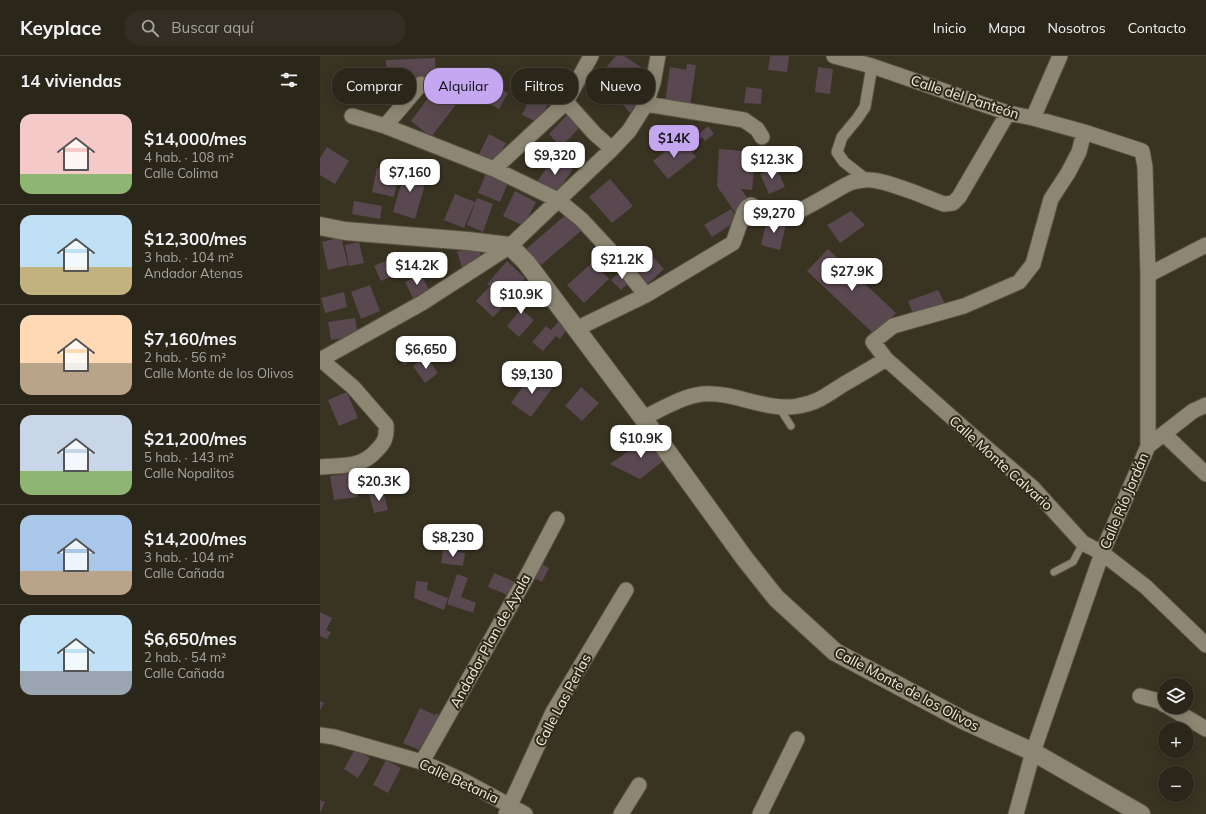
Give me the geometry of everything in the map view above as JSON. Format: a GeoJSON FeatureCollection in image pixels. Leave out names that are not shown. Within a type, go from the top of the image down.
{"type":"FeatureCollection","features":[{"type":"Feature","properties":{"kind":"street"},"geometry":{"type":"LineString","coordinates":[[578,80],[591,56]]}},
{"type":"Feature","properties":{"kind":"street"},"geometry":{"type":"LineString","coordinates":[[655,72],[658,56]]}},
{"type":"Feature","properties":{"kind":"street","name":"Calle del Panteón"},"geometry":{"type":"LineString","coordinates":[[834,56],[872,61],[1008,113],[1033,118],[1084,132],[1142,151]]}},
{"type":"Feature","properties":{"kind":"street"},"geometry":{"type":"LineString","coordinates":[[1033,118],[1060,56]]}},
{"type":"Feature","properties":{"kind":"street"},"geometry":{"type":"LineString","coordinates":[[866,180],[844,162],[837,152],[842,137],[857,119],[865,106],[872,61]]}},
{"type":"Feature","properties":{"kind":"street"},"geometry":{"type":"LineString","coordinates":[[385,126],[421,84]]}},
{"type":"Feature","properties":{"kind":"street"},"geometry":{"type":"LineString","coordinates":[[494,169],[564,104]]}},
{"type":"Feature","properties":{"kind":"street"},"geometry":{"type":"LineString","coordinates":[[568,104],[595,134],[612,149]]}},
{"type":"Feature","properties":{"kind":"street"},"geometry":{"type":"LineString","coordinates":[[320,467],[360,463],[370,457],[382,445],[387,435],[386,425],[353,387],[320,359],[422,303],[510,246],[612,149],[629,131],[646,104],[744,120],[757,129],[762,137]]}},
{"type":"Feature","properties":{"kind":"street"},"geometry":{"type":"LineString","coordinates":[[576,329],[646,295],[733,243],[744,212],[751,205],[757,207],[772,218],[780,219],[795,213],[851,182],[866,180],[885,183],[944,204],[953,203],[959,197],[1008,113]]}},
{"type":"Feature","properties":{"kind":"street"},"geometry":{"type":"LineString","coordinates":[[352,116],[385,126],[494,169],[558,200],[593,231],[646,295]]}},
{"type":"Feature","properties":{"kind":"street","name":"Calle Monte Calvario"},"geometry":{"type":"LineString","coordinates":[[1084,132],[1079,152],[1068,173],[1051,199],[1033,264],[1019,282],[964,306],[893,326],[873,342],[886,359],[1033,488],[1083,543],[1102,553],[1146,587],[1206,645]]}},
{"type":"Feature","properties":{"kind":"street","name":"Calle Río Jordán"},"geometry":{"type":"LineString","coordinates":[[1016,814],[1033,752],[1102,553],[1148,446],[1148,275],[1145,168],[1142,151]]}},
{"type":"Feature","properties":{"kind":"street"},"geometry":{"type":"LineString","coordinates":[[320,226],[345,231],[510,246]]}},
{"type":"Feature","properties":{"kind":"street"},"geometry":{"type":"LineString","coordinates":[[1148,275],[1206,245]]}},
{"type":"Feature","properties":{"kind":"street","name":"Calle Monte de los Olivos"},"geometry":{"type":"LineString","coordinates":[[510,246],[526,262],[643,418],[745,560],[776,598],[835,652],[963,720],[1033,752],[1141,814]]}},
{"type":"Feature","properties":{"kind":"street"},"geometry":{"type":"LineString","coordinates":[[643,418],[701,394],[718,394],[778,406],[798,406],[823,399],[842,385],[886,359]]}},
{"type":"Feature","properties":{"kind":"street"},"geometry":{"type":"LineString","coordinates":[[1148,446],[1193,411],[1206,405]]}},
{"type":"Feature","properties":{"kind":"street"},"geometry":{"type":"LineString","coordinates":[[1164,434],[1206,474]]}},
{"type":"Feature","properties":{"kind":"street","name":"Andador Plan de Ayala"},"geometry":{"type":"LineString","coordinates":[[422,762],[527,576],[557,519]]}},
{"type":"Feature","properties":{"kind":"street","name":"Calle Las Perlas"},"geometry":{"type":"LineString","coordinates":[[508,810],[554,712],[626,590]]}},
{"type":"Feature","properties":{"kind":"street"},"geometry":{"type":"LineString","coordinates":[[1140,696],[1158,701]]}},
{"type":"Feature","properties":{"kind":"street"},"geometry":{"type":"LineString","coordinates":[[1181,714],[1206,728]]}},
{"type":"Feature","properties":{"kind":"street","name":"Calle Betania"},"geometry":{"type":"LineString","coordinates":[[320,735],[334,737],[422,762],[466,782],[508,810],[525,814]]}},
{"type":"Feature","properties":{"kind":"street"},"geometry":{"type":"LineString","coordinates":[[760,814],[797,739]]}},
{"type":"Feature","properties":{"kind":"street"},"geometry":{"type":"LineString","coordinates":[[621,814],[639,785]]}},
{"type":"Feature","properties":{"kind":"lane"},"geometry":{"type":"LineString","coordinates":[[778,406],[791,426]]}},
{"type":"Feature","properties":{"kind":"lane"},"geometry":{"type":"LineString","coordinates":[[1054,572],[1073,562],[1083,543]]}},
{"type":"Feature","properties":{"kind":"building"},"geometry":{"type":"Polygon","coordinates":[[[616,56],[624,56],[642,68],[606,68],[616,56]]]}},
{"type":"Feature","properties":{"kind":"building"},"geometry":{"type":"Polygon","coordinates":[[[770,56],[789,56],[787,72],[768,70],[770,56]]]}},
{"type":"Feature","properties":{"kind":"building"},"geometry":{"type":"Polygon","coordinates":[[[435,58],[435,68],[424,68],[424,81],[416,82],[416,68],[386,68],[386,60],[435,58]]]}},
{"type":"Feature","properties":{"kind":"building"},"geometry":{"type":"Polygon","coordinates":[[[687,64],[696,65],[690,106],[665,103],[670,67],[686,70],[687,64]]]}},
{"type":"Feature","properties":{"kind":"building"},"geometry":{"type":"Polygon","coordinates":[[[818,67],[833,69],[830,94],[815,92],[818,67]]]}},
{"type":"Feature","properties":{"kind":"building"},"geometry":{"type":"Polygon","coordinates":[[[746,87],[762,89],[761,104],[744,103],[746,87]]]}},
{"type":"Feature","properties":{"kind":"building"},"geometry":{"type":"Polygon","coordinates":[[[503,90],[508,93],[503,102],[503,90]]]}},
{"type":"Feature","properties":{"kind":"building"},"geometry":{"type":"Polygon","coordinates":[[[424,104],[456,104],[431,137],[411,121],[424,104]]]}},
{"type":"Feature","properties":{"kind":"building"},"geometry":{"type":"Polygon","coordinates":[[[490,104],[502,104],[499,109],[490,104]]]}},
{"type":"Feature","properties":{"kind":"building"},"geometry":{"type":"Polygon","coordinates":[[[527,104],[548,104],[539,123],[522,115],[527,104]]]}},
{"type":"Feature","properties":{"kind":"building"},"geometry":{"type":"Polygon","coordinates":[[[623,104],[640,104],[630,113],[623,104]]]}},
{"type":"Feature","properties":{"kind":"building"},"geometry":{"type":"Polygon","coordinates":[[[569,113],[582,125],[561,147],[549,134],[569,113]]]}},
{"type":"Feature","properties":{"kind":"building"},"geometry":{"type":"Polygon","coordinates":[[[693,126],[699,134],[708,126],[714,134],[705,141],[702,137],[690,146],[682,135],[693,126]]]}},
{"type":"Feature","properties":{"kind":"building"},"geometry":{"type":"Polygon","coordinates":[[[489,134],[506,143],[495,163],[479,154],[489,134]]]}},
{"type":"Feature","properties":{"kind":"building"},"geometry":{"type":"Polygon","coordinates":[[[681,139],[696,157],[668,179],[653,161],[681,139]]]}},
{"type":"Feature","properties":{"kind":"building"},"geometry":{"type":"Polygon","coordinates":[[[327,147],[349,161],[335,184],[320,175],[320,158],[327,147]]]}},
{"type":"Feature","properties":{"kind":"building"},"geometry":{"type":"Polygon","coordinates":[[[719,149],[756,152],[752,190],[741,189],[750,202],[736,214],[717,186],[719,149]]]}},
{"type":"Feature","properties":{"kind":"building"},"geometry":{"type":"Polygon","coordinates":[[[554,157],[573,169],[555,195],[537,182],[554,157]]]}},
{"type":"Feature","properties":{"kind":"building"},"geometry":{"type":"Polygon","coordinates":[[[406,167],[428,174],[415,219],[393,212],[406,167]]]}},
{"type":"Feature","properties":{"kind":"building"},"geometry":{"type":"Polygon","coordinates":[[[776,167],[785,187],[769,194],[760,174],[776,167]]]}},
{"type":"Feature","properties":{"kind":"building"},"geometry":{"type":"Polygon","coordinates":[[[377,168],[399,173],[394,197],[372,192],[377,168]]]}},
{"type":"Feature","properties":{"kind":"building"},"geometry":{"type":"Polygon","coordinates":[[[487,171],[509,180],[500,202],[478,193],[487,171]]]}},
{"type":"Feature","properties":{"kind":"building"},"geometry":{"type":"Polygon","coordinates":[[[610,179],[633,206],[612,223],[589,197],[610,179]]]}},
{"type":"Feature","properties":{"kind":"building"},"geometry":{"type":"Polygon","coordinates":[[[515,191],[536,202],[524,226],[503,216],[515,191]]]}},
{"type":"Feature","properties":{"kind":"building"},"geometry":{"type":"Polygon","coordinates":[[[455,194],[475,202],[464,228],[444,220],[455,194]]]}},
{"type":"Feature","properties":{"kind":"building"},"geometry":{"type":"Polygon","coordinates":[[[477,198],[493,204],[483,232],[467,225],[477,198]]]}},
{"type":"Feature","properties":{"kind":"building"},"geometry":{"type":"Polygon","coordinates":[[[354,201],[382,206],[380,219],[352,214],[354,201]]]}},
{"type":"Feature","properties":{"kind":"building"},"geometry":{"type":"Polygon","coordinates":[[[731,209],[738,220],[712,237],[704,225],[731,209]]]}},
{"type":"Feature","properties":{"kind":"building"},"geometry":{"type":"Polygon","coordinates":[[[851,211],[865,225],[840,243],[827,225],[851,211]]]}},
{"type":"Feature","properties":{"kind":"building"},"geometry":{"type":"Polygon","coordinates":[[[568,213],[582,230],[541,265],[526,249],[568,213]]]}},
{"type":"Feature","properties":{"kind":"building"},"geometry":{"type":"Polygon","coordinates":[[[767,219],[786,224],[780,250],[761,245],[767,219]]]}},
{"type":"Feature","properties":{"kind":"building"},"geometry":{"type":"Polygon","coordinates":[[[341,237],[348,265],[328,270],[322,242],[341,237]]]}},
{"type":"Feature","properties":{"kind":"building"},"geometry":{"type":"Polygon","coordinates":[[[359,242],[364,263],[349,266],[345,245],[359,242]]]}},
{"type":"Feature","properties":{"kind":"building"},"geometry":{"type":"Polygon","coordinates":[[[828,249],[896,313],[875,335],[807,271],[828,249]]]}},
{"type":"Feature","properties":{"kind":"building"},"geometry":{"type":"Polygon","coordinates":[[[457,251],[480,251],[481,259],[462,268],[457,251]]]}},
{"type":"Feature","properties":{"kind":"building"},"geometry":{"type":"Polygon","coordinates":[[[404,253],[411,268],[381,281],[374,266],[404,253]]]}},
{"type":"Feature","properties":{"kind":"building"},"geometry":{"type":"Polygon","coordinates":[[[650,254],[664,269],[648,284],[634,268],[650,254]]]}},
{"type":"Feature","properties":{"kind":"building"},"geometry":{"type":"Polygon","coordinates":[[[507,261],[525,278],[505,300],[487,284],[507,261]]]}},
{"type":"Feature","properties":{"kind":"building"},"geometry":{"type":"Polygon","coordinates":[[[593,262],[609,279],[584,303],[567,285],[593,262]]]}},
{"type":"Feature","properties":{"kind":"building"},"geometry":{"type":"Polygon","coordinates":[[[622,270],[632,280],[621,290],[611,280],[622,270]]]}},
{"type":"Feature","properties":{"kind":"building"},"geometry":{"type":"Polygon","coordinates":[[[421,274],[429,290],[413,298],[405,282],[421,274]]]}},
{"type":"Feature","properties":{"kind":"building"},"geometry":{"type":"Polygon","coordinates":[[[370,285],[380,311],[361,319],[351,292],[370,285]]]}},
{"type":"Feature","properties":{"kind":"building"},"geometry":{"type":"Polygon","coordinates":[[[489,287],[506,304],[493,317],[476,301],[489,287]]]}},
{"type":"Feature","properties":{"kind":"building"},"geometry":{"type":"Polygon","coordinates":[[[523,290],[534,299],[523,311],[534,320],[519,337],[507,326],[521,309],[513,302],[523,290]]]}},
{"type":"Feature","properties":{"kind":"building"},"geometry":{"type":"Polygon","coordinates":[[[938,290],[945,304],[914,316],[908,301],[938,290]]]}},
{"type":"Feature","properties":{"kind":"building"},"geometry":{"type":"Polygon","coordinates":[[[344,292],[347,307],[325,313],[321,298],[344,292]]]}},
{"type":"Feature","properties":{"kind":"building"},"geometry":{"type":"Polygon","coordinates":[[[355,318],[358,336],[331,340],[328,322],[355,318]]]}},
{"type":"Feature","properties":{"kind":"building"},"geometry":{"type":"Polygon","coordinates":[[[558,322],[567,329],[560,339],[556,336],[543,351],[532,342],[546,326],[551,330],[558,322]]]}},
{"type":"Feature","properties":{"kind":"building"},"geometry":{"type":"Polygon","coordinates":[[[409,339],[420,351],[405,365],[394,353],[409,339]]]}},
{"type":"Feature","properties":{"kind":"building"},"geometry":{"type":"Polygon","coordinates":[[[426,356],[438,373],[425,383],[413,366],[426,356]]]}},
{"type":"Feature","properties":{"kind":"building"},"geometry":{"type":"Polygon","coordinates":[[[533,372],[553,387],[531,417],[511,403],[533,372]]]}},
{"type":"Feature","properties":{"kind":"building"},"geometry":{"type":"Polygon","coordinates":[[[581,387],[599,403],[582,421],[565,406],[581,387]]]}},
{"type":"Feature","properties":{"kind":"building"},"geometry":{"type":"Polygon","coordinates":[[[347,392],[358,418],[339,426],[328,400],[347,392]]]}},
{"type":"Feature","properties":{"kind":"building"},"geometry":{"type":"Polygon","coordinates":[[[650,436],[667,458],[640,479],[610,464],[650,436]]]}},
{"type":"Feature","properties":{"kind":"building"},"geometry":{"type":"Polygon","coordinates":[[[354,473],[358,497],[334,500],[330,476],[354,473]]]}},
{"type":"Feature","properties":{"kind":"building"},"geometry":{"type":"Polygon","coordinates":[[[383,490],[388,510],[374,513],[369,494],[383,490]]]}},
{"type":"Feature","properties":{"kind":"building"},"geometry":{"type":"Polygon","coordinates":[[[443,549],[465,553],[463,566],[441,563],[443,549]]]}},
{"type":"Feature","properties":{"kind":"building"},"geometry":{"type":"Polygon","coordinates":[[[538,562],[549,568],[542,582],[531,576],[538,562]]]}},
{"type":"Feature","properties":{"kind":"building"},"geometry":{"type":"Polygon","coordinates":[[[494,573],[515,582],[510,596],[488,587],[494,573]]]}},
{"type":"Feature","properties":{"kind":"building"},"geometry":{"type":"Polygon","coordinates":[[[457,574],[468,578],[461,597],[476,603],[473,613],[447,604],[457,574]]]}},
{"type":"Feature","properties":{"kind":"building"},"geometry":{"type":"Polygon","coordinates":[[[416,581],[428,582],[427,590],[448,598],[444,610],[414,598],[416,581]]]}},
{"type":"Feature","properties":{"kind":"building"},"geometry":{"type":"Polygon","coordinates":[[[320,612],[332,618],[326,630],[331,632],[327,639],[320,636],[320,612]]]}},
{"type":"Feature","properties":{"kind":"building"},"geometry":{"type":"Polygon","coordinates":[[[320,701],[324,703],[320,710],[320,701]]]}},
{"type":"Feature","properties":{"kind":"building"},"geometry":{"type":"Polygon","coordinates":[[[420,708],[443,717],[424,752],[403,743],[420,708]]]}},
{"type":"Feature","properties":{"kind":"building"},"geometry":{"type":"Polygon","coordinates":[[[355,749],[370,758],[358,778],[344,769],[355,749]]]}},
{"type":"Feature","properties":{"kind":"building"},"geometry":{"type":"Polygon","coordinates":[[[386,760],[401,768],[388,793],[373,785],[386,760]]]}},
{"type":"Feature","properties":{"kind":"building"},"geometry":{"type":"Polygon","coordinates":[[[320,800],[325,802],[320,813],[320,800]]]}}]}
